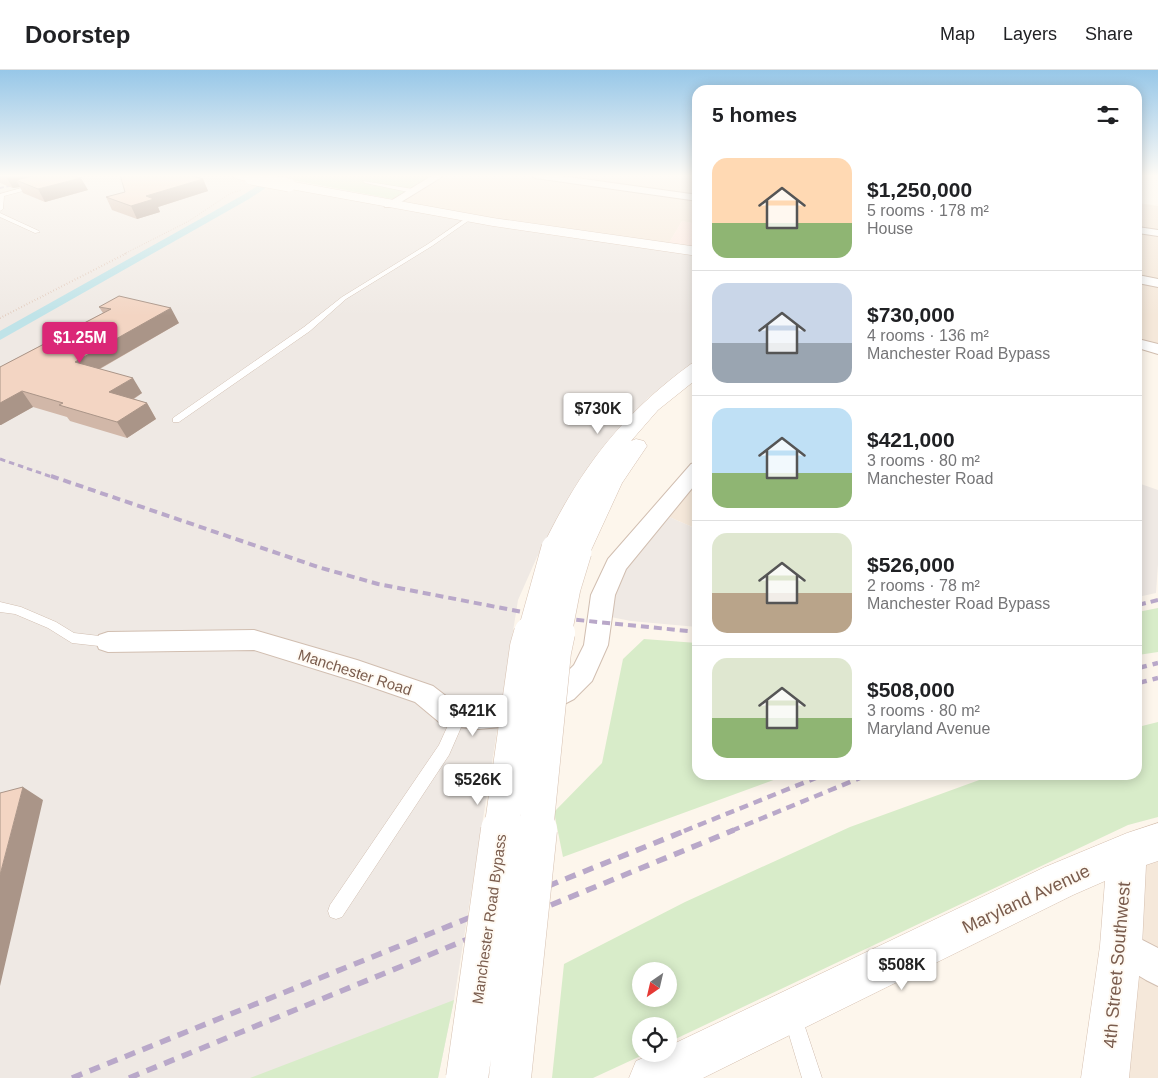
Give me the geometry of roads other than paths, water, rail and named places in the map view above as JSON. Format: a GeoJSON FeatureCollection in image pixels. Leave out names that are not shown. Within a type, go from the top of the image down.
{"type":"FeatureCollection","features":[{"type":"Feature","properties":{"kind":"main road"},"geometry":{"type":"LineString","coordinates":[[487,222],[581,237],[692,251]]}},
{"type":"Feature","properties":{"kind":"main road","name":"Manchester Road Bypass"},"geometry":{"type":"LineString","coordinates":[[467,1078],[527,647],[567,550],[580,494],[610,449],[637,418],[692,373]]}},
{"type":"Feature","properties":{"kind":"main road","name":"Manchester Road Bypass"},"geometry":{"type":"LineString","coordinates":[[510,1078],[553,660],[567,588],[567,550],[595,512],[629,454],[667,412],[692,390]]}},
{"type":"Feature","properties":{"kind":"main road","name":"4th Street Southwest"},"geometry":{"type":"LineString","coordinates":[[1105,1078],[1121,946],[1142,847]]}},
{"type":"Feature","properties":{"kind":"main road","name":"Maryland Avenue"},"geometry":{"type":"LineString","coordinates":[[652,1078],[1059,881],[1142,847]]}},
{"type":"Feature","properties":{"kind":"street"},"geometry":{"type":"LineString","coordinates":[[1142,231],[1158,234]]}},
{"type":"Feature","properties":{"kind":"street"},"geometry":{"type":"LineString","coordinates":[[1142,280],[1158,283]]}},
{"type":"Feature","properties":{"kind":"street"},"geometry":{"type":"LineString","coordinates":[[1142,345],[1158,349]]}},
{"type":"Feature","properties":{"kind":"street","name":"Manchester Road"},"geometry":{"type":"LineString","coordinates":[[108,642],[254,640],[356,670],[424,694],[449,714],[479,717],[500,715],[549,700],[575,683],[583,673],[596,645],[603,595],[616,565],[692,475]]}},
{"type":"Feature","properties":{"kind":"street"},"geometry":{"type":"LineString","coordinates":[[1121,946],[1158,968]]}},
{"type":"Feature","properties":{"kind":"lane"},"geometry":{"type":"LineString","coordinates":[[15,222],[37,232]]}},
{"type":"Feature","properties":{"kind":"lane"},"geometry":{"type":"LineString","coordinates":[[176,420],[308,329],[344,298],[464,222]]}},
{"type":"Feature","properties":{"kind":"lane"},"geometry":{"type":"LineString","coordinates":[[0,607],[17,610],[52,625],[72,638],[108,642]]}},
{"type":"Feature","properties":{"kind":"lane"},"geometry":{"type":"LineString","coordinates":[[336,911],[444,750],[460,716]]}},
{"type":"Feature","properties":{"kind":"lane"},"geometry":{"type":"LineString","coordinates":[[791,1012],[812,1078]]}},
{"type":"Feature","properties":{"kind":"waterway"},"geometry":{"type":"LineString","coordinates":[[0,336],[202,222]]}},
{"type":"Feature","properties":{"kind":"railway"},"geometry":{"type":"LineString","coordinates":[[0,459],[55,478]]}},
{"type":"Feature","properties":{"kind":"railway"},"geometry":{"type":"LineString","coordinates":[[51,476],[318,567],[378,584],[548,617],[692,631]]}},
{"type":"Feature","properties":{"kind":"railway"},"geometry":{"type":"LineString","coordinates":[[1142,604],[1158,600]]}},
{"type":"Feature","properties":{"kind":"railway"},"geometry":{"type":"LineString","coordinates":[[1142,667],[1158,663]]}},
{"type":"Feature","properties":{"kind":"railway"},"geometry":{"type":"LineString","coordinates":[[1142,682],[1158,678]]}},
{"type":"Feature","properties":{"kind":"railway"},"geometry":{"type":"LineString","coordinates":[[684,831],[811,780]]}},
{"type":"Feature","properties":{"kind":"railway"},"geometry":{"type":"LineString","coordinates":[[731,831],[855,780]]}},
{"type":"Feature","properties":{"kind":"railway"},"geometry":{"type":"LineString","coordinates":[[72,1078],[687,830]]}},
{"type":"Feature","properties":{"kind":"railway"},"geometry":{"type":"LineString","coordinates":[[129,1078],[734,830]]}}]}
